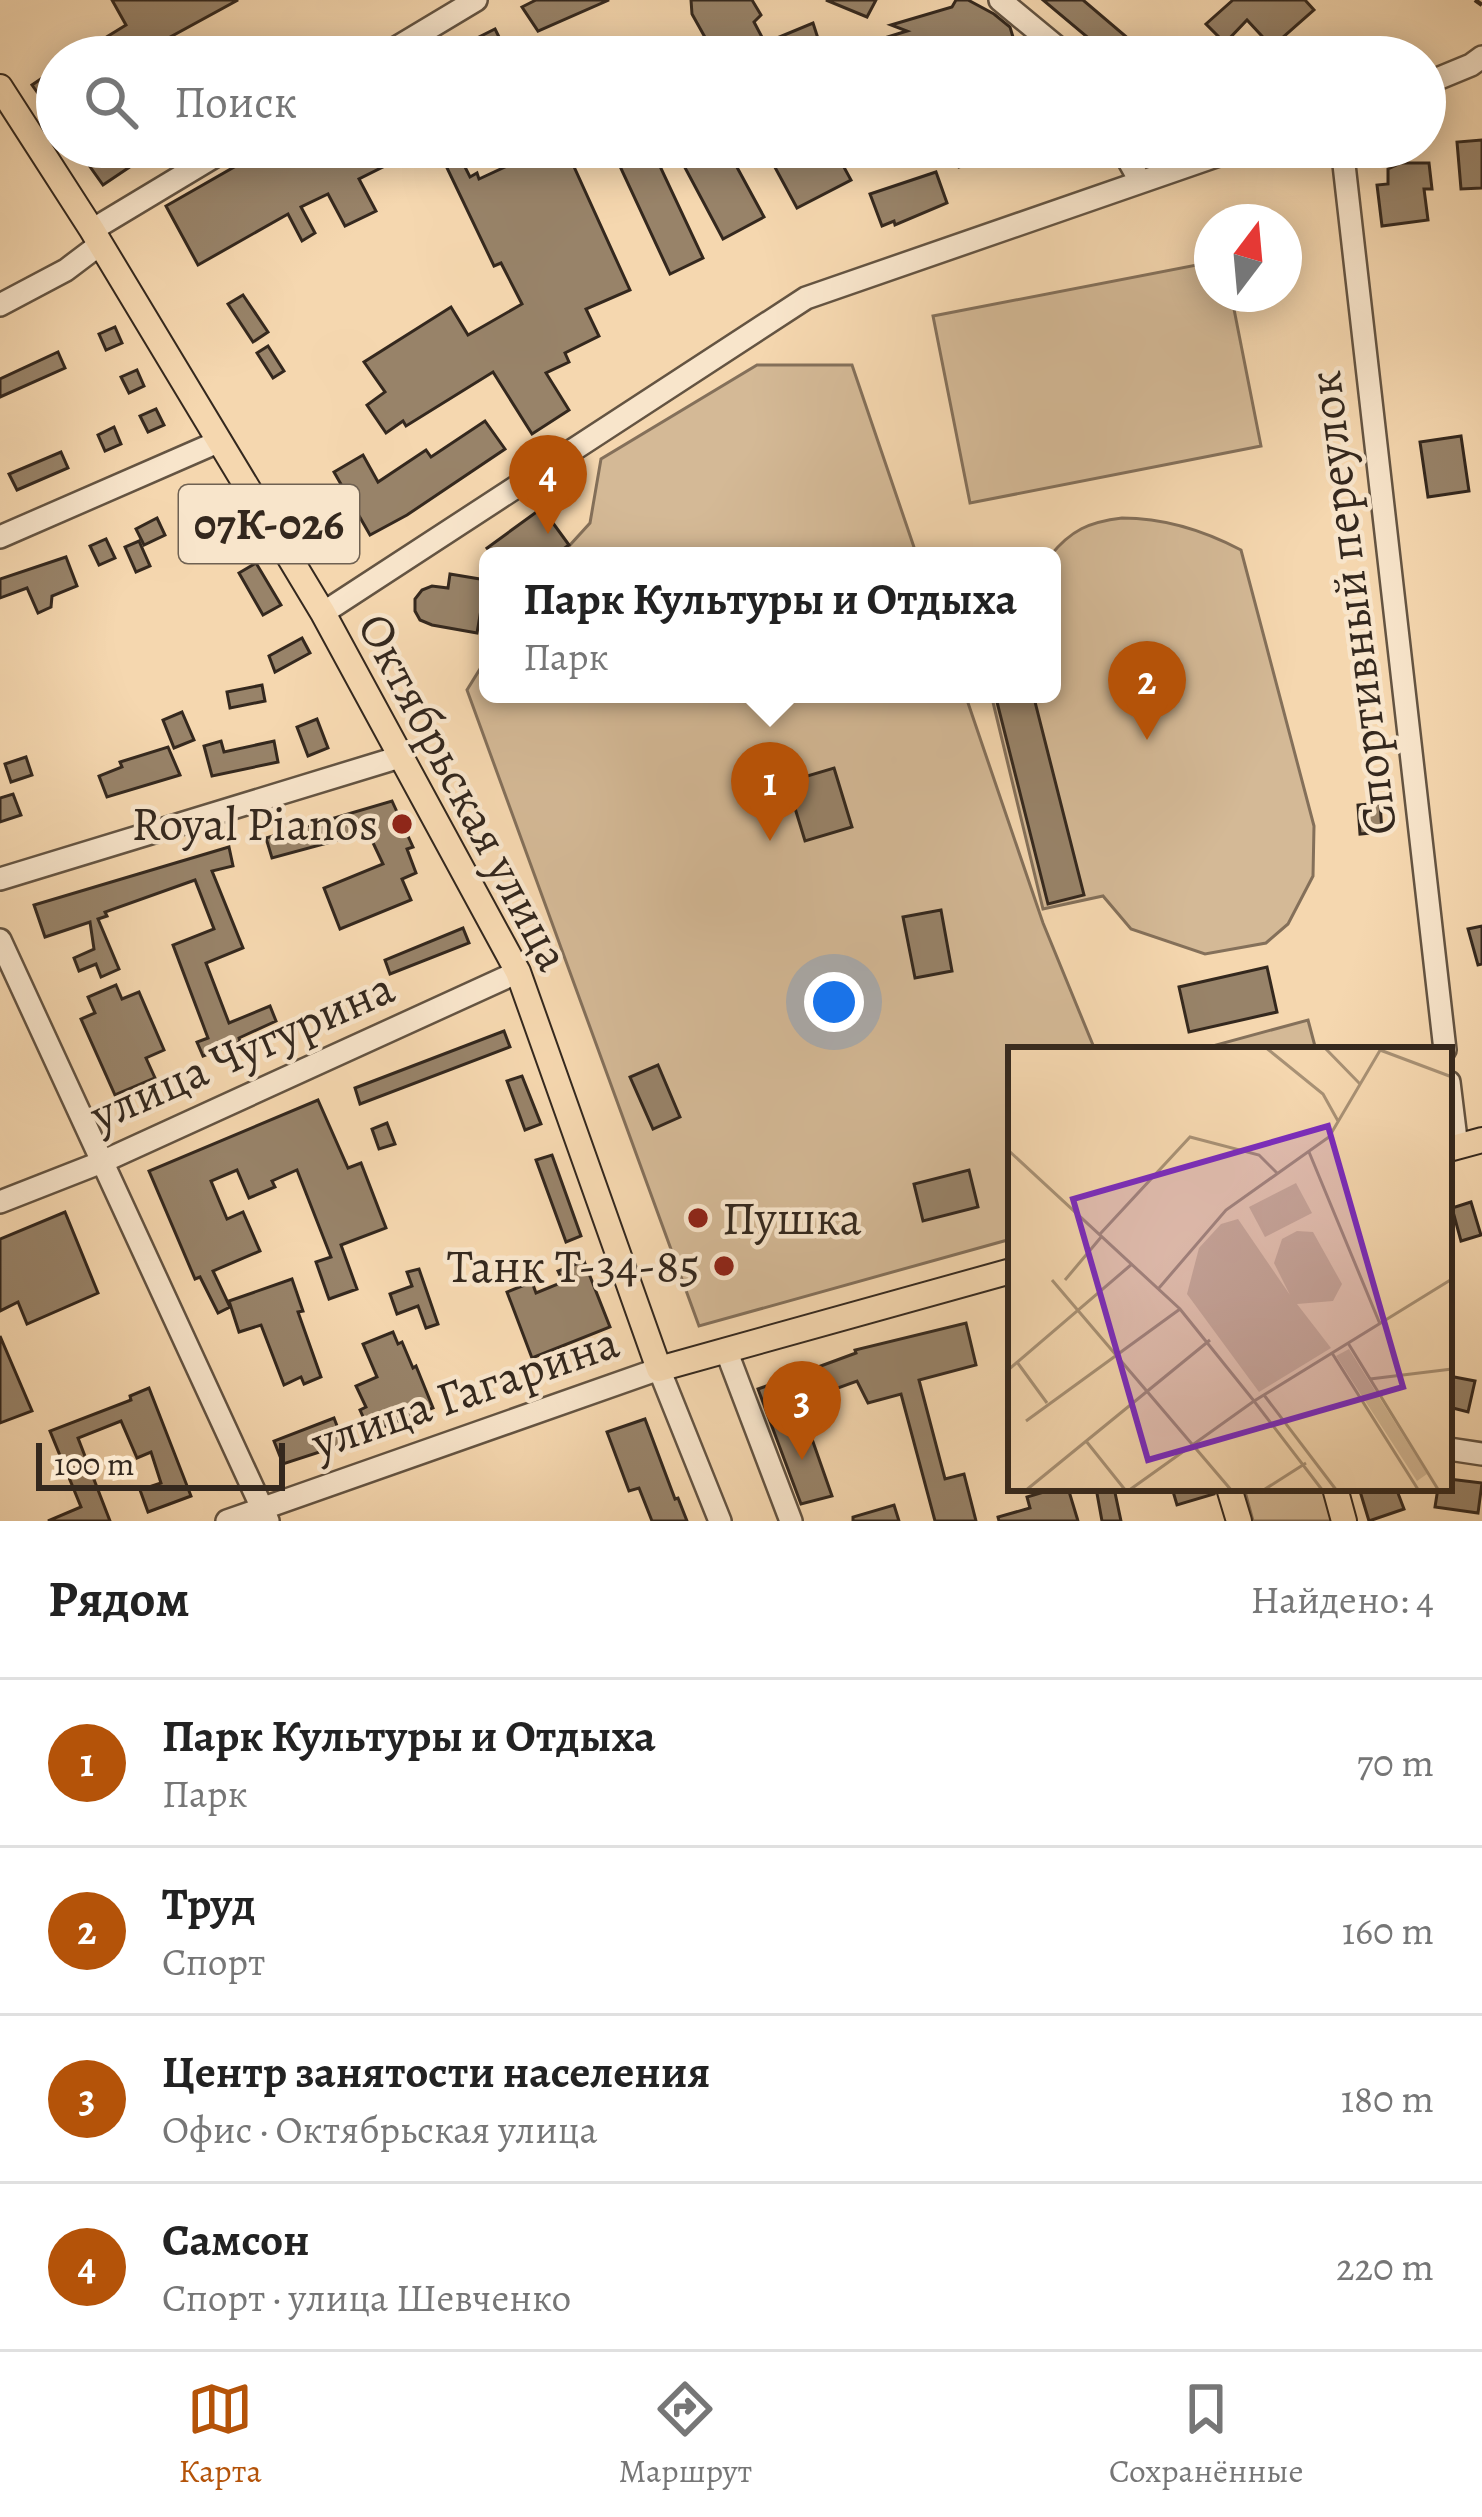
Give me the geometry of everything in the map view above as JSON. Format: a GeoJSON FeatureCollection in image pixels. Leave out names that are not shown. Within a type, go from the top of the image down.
{"type":"FeatureCollection","features":[{"type":"Feature","properties":{"kind":"main road","name":"Октябрьская улица"},"geometry":{"type":"LineString","coordinates":[[0,87],[36,144]]}},
{"type":"Feature","properties":{"kind":"main road","name":"Октябрьская улица"},"geometry":{"type":"LineString","coordinates":[[51,168],[323,613],[518,972],[659,1369]]}},
{"type":"Feature","properties":{"kind":"main road"},"geometry":{"type":"LineString","coordinates":[[1453,1148],[1482,1140]]}},
{"type":"Feature","properties":{"kind":"main road","name":"улица Гагарина"},"geometry":{"type":"LineString","coordinates":[[659,1369],[1008,1272]]}},
{"type":"Feature","properties":{"kind":"main road"},"geometry":{"type":"LineString","coordinates":[[1230,1491],[1239,1521]]}},
{"type":"Feature","properties":{"kind":"main road"},"geometry":{"type":"LineString","coordinates":[[1336,1491],[1345,1521]]}},
{"type":"Feature","properties":{"kind":"street"},"geometry":{"type":"LineString","coordinates":[[416,36],[476,0]]}},
{"type":"Feature","properties":{"kind":"street"},"geometry":{"type":"LineString","coordinates":[[1000,0],[1044,36]]}},
{"type":"Feature","properties":{"kind":"street"},"geometry":{"type":"LineString","coordinates":[[1446,75],[1482,57]]}},
{"type":"Feature","properties":{"kind":"street"},"geometry":{"type":"LineString","coordinates":[[0,304],[66,270],[95,237],[198,168]]}},
{"type":"Feature","properties":{"kind":"street"},"geometry":{"type":"LineString","coordinates":[[1132,168],[1140,182]]}},
{"type":"Feature","properties":{"kind":"street"},"geometry":{"type":"LineString","coordinates":[[323,613],[806,298],[1181,168]]}},
{"type":"Feature","properties":{"kind":"street","name":"Спортивный переулок"},"geometry":{"type":"LineString","coordinates":[[1344,168],[1445,1047]]}},
{"type":"Feature","properties":{"kind":"street"},"geometry":{"type":"LineString","coordinates":[[0,537],[220,440]]}},
{"type":"Feature","properties":{"kind":"street"},"geometry":{"type":"LineString","coordinates":[[0,879],[403,756]]}},
{"type":"Feature","properties":{"kind":"street"},"geometry":{"type":"LineString","coordinates":[[0,940],[266,1515]]}},
{"type":"Feature","properties":{"kind":"street","name":"улица Чугурина"},"geometry":{"type":"LineString","coordinates":[[0,1202],[102,1162],[518,972]]}},
{"type":"Feature","properties":{"kind":"street"},"geometry":{"type":"LineString","coordinates":[[726,1350],[791,1521]]}},
{"type":"Feature","properties":{"kind":"street","name":"улица Гагарина"},"geometry":{"type":"LineString","coordinates":[[227,1521],[266,1515],[659,1369]]}},
{"type":"Feature","properties":{"kind":"street","name":"Октябрьская улица"},"geometry":{"type":"LineString","coordinates":[[659,1369],[720,1521]]}},
{"type":"Feature","properties":{"kind":"street"},"geometry":{"type":"LineString","coordinates":[[1452,1449],[1482,1454]]}},
{"type":"Feature","properties":{"kind":"shaded area"},"geometry":{"type":"Polygon","coordinates":[[[1194,265],[1194,312],[1235,312],[1261,446],[970,503],[933,316],[1194,265]]]}},
{"type":"Feature","properties":{"kind":"shaded area"},"geometry":{"type":"Polygon","coordinates":[[[757,365],[852,365],[914,547],[568,547],[590,523],[601,459],[757,365]]]}},
{"type":"Feature","properties":{"kind":"shaded area"},"geometry":{"type":"Polygon","coordinates":[[[1153,520],[1183,526],[1241,550],[1314,826],[1313,876],[1288,924],[1266,943],[1205,954],[1131,929],[1103,896],[1043,909],[993,703],[1061,703],[1058,547],[1100,522],[1153,520]]]}},
{"type":"Feature","properties":{"kind":"shaded area"},"geometry":{"type":"Polygon","coordinates":[[[479,671],[479,703],[968,703],[1043,923],[1094,1047],[1008,1047],[1008,1240],[699,1326],[467,690],[479,671]]]}},
{"type":"Feature","properties":{"kind":"shaded area"},"geometry":{"type":"Polygon","coordinates":[[[1308,1020],[1315,1047],[1216,1047],[1308,1020]]]}},
{"type":"Feature","properties":{"kind":"shaded area"},"geometry":{"type":"Polygon","coordinates":[[[1245,1491],[1326,1491],[1334,1521],[1253,1521],[1245,1491]]]}},
{"type":"Feature","properties":{"kind":"building"},"geometry":{"type":"Polygon","coordinates":[[[112,0],[238,0],[172,36],[108,36],[126,25],[112,0]]]}},
{"type":"Feature","properties":{"kind":"building"},"geometry":{"type":"Polygon","coordinates":[[[536,0],[609,0],[538,31],[522,7],[536,0]]]}},
{"type":"Feature","properties":{"kind":"building"},"geometry":{"type":"Polygon","coordinates":[[[691,0],[752,0],[761,15],[754,22],[761,36],[704,36],[692,14],[691,0]]]}},
{"type":"Feature","properties":{"kind":"building"},"geometry":{"type":"Polygon","coordinates":[[[826,0],[876,0],[867,17],[826,0]]]}},
{"type":"Feature","properties":{"kind":"building"},"geometry":{"type":"Polygon","coordinates":[[[956,0],[968,0],[994,14],[1010,27],[1013,36],[891,36],[907,31],[891,25],[952,7],[956,0]]]}},
{"type":"Feature","properties":{"kind":"building"},"geometry":{"type":"Polygon","coordinates":[[[1043,0],[1083,0],[1125,36],[1086,36],[1043,0]]]}},
{"type":"Feature","properties":{"kind":"building"},"geometry":{"type":"Polygon","coordinates":[[[1233,0],[1305,0],[1314,10],[1284,36],[1262,36],[1247,20],[1232,36],[1218,36],[1206,24],[1233,0]]]}},
{"type":"Feature","properties":{"kind":"building"},"geometry":{"type":"Polygon","coordinates":[[[813,23],[817,36],[782,36],[813,23]]]}},
{"type":"Feature","properties":{"kind":"building"},"geometry":{"type":"Polygon","coordinates":[[[1482,140],[1482,188],[1461,189],[1457,142],[1482,140]]]}},
{"type":"Feature","properties":{"kind":"building"},"geometry":{"type":"Polygon","coordinates":[[[91,168],[128,168],[103,185],[91,168]]]}},
{"type":"Feature","properties":{"kind":"building"},"geometry":{"type":"Polygon","coordinates":[[[232,168],[381,168],[359,179],[376,211],[345,226],[328,194],[301,207],[315,233],[302,241],[288,214],[198,265],[166,206],[232,168]]]}},
{"type":"Feature","properties":{"kind":"building"},"geometry":{"type":"Polygon","coordinates":[[[447,168],[466,168],[470,177],[477,173],[479,179],[503,168],[575,168],[630,290],[586,309],[599,336],[565,353],[569,362],[546,373],[569,410],[532,434],[493,372],[406,426],[403,421],[386,433],[367,405],[385,392],[364,362],[451,307],[468,335],[522,304],[501,263],[494,266],[447,168]]]}},
{"type":"Feature","properties":{"kind":"building"},"geometry":{"type":"Polygon","coordinates":[[[621,168],[661,168],[703,258],[670,274],[621,168]]]}},
{"type":"Feature","properties":{"kind":"building"},"geometry":{"type":"Polygon","coordinates":[[[685,168],[737,168],[764,217],[723,239],[685,168]]]}},
{"type":"Feature","properties":{"kind":"building"},"geometry":{"type":"Polygon","coordinates":[[[775,168],[844,168],[851,180],[797,208],[775,168]]]}},
{"type":"Feature","properties":{"kind":"building"},"geometry":{"type":"Polygon","coordinates":[[[1430,168],[1432,189],[1424,189],[1428,220],[1382,226],[1377,185],[1388,184],[1388,169],[1430,168]]]}},
{"type":"Feature","properties":{"kind":"building"},"geometry":{"type":"Polygon","coordinates":[[[936,172],[947,203],[882,226],[870,194],[936,172]]]}},
{"type":"Feature","properties":{"kind":"building"},"geometry":{"type":"Polygon","coordinates":[[[243,295],[268,332],[253,342],[228,304],[243,295]]]}},
{"type":"Feature","properties":{"kind":"building"},"geometry":{"type":"Polygon","coordinates":[[[115,327],[122,343],[106,350],[99,334],[115,327]]]}},
{"type":"Feature","properties":{"kind":"building"},"geometry":{"type":"Polygon","coordinates":[[[268,346],[284,371],[273,378],[257,353],[268,346]]]}},
{"type":"Feature","properties":{"kind":"building"},"geometry":{"type":"Polygon","coordinates":[[[58,352],[65,368],[0,397],[0,379],[58,352]]]}},
{"type":"Feature","properties":{"kind":"building"},"geometry":{"type":"Polygon","coordinates":[[[137,370],[144,386],[129,393],[121,377],[137,370]]]}},
{"type":"Feature","properties":{"kind":"building"},"geometry":{"type":"Polygon","coordinates":[[[156,409],[164,425],[148,432],[140,416],[156,409]]]}},
{"type":"Feature","properties":{"kind":"building"},"geometry":{"type":"Polygon","coordinates":[[[485,421],[505,449],[370,535],[334,472],[363,455],[378,482],[426,450],[431,457],[485,421]]]}},
{"type":"Feature","properties":{"kind":"building"},"geometry":{"type":"Polygon","coordinates":[[[114,427],[121,444],[105,451],[98,435],[114,427]]]}},
{"type":"Feature","properties":{"kind":"building"},"geometry":{"type":"Polygon","coordinates":[[[1461,436],[1469,491],[1428,497],[1420,442],[1461,436]]]}},
{"type":"Feature","properties":{"kind":"building"},"geometry":{"type":"Polygon","coordinates":[[[61,452],[68,468],[17,490],[9,474],[61,452]]]}},
{"type":"Feature","properties":{"kind":"building"},"geometry":{"type":"Polygon","coordinates":[[[213,496],[223,513],[203,524],[193,506],[213,496]]]}},
{"type":"Feature","properties":{"kind":"building"},"geometry":{"type":"Polygon","coordinates":[[[542,508],[569,545],[566,547],[488,547],[542,508]]]}},
{"type":"Feature","properties":{"kind":"building"},"geometry":{"type":"Polygon","coordinates":[[[157,518],[165,535],[144,545],[136,529],[157,518]]]}},
{"type":"Feature","properties":{"kind":"building"},"geometry":{"type":"Polygon","coordinates":[[[106,539],[115,558],[99,565],[90,546],[106,539]]]}},
{"type":"Feature","properties":{"kind":"building"},"geometry":{"type":"Polygon","coordinates":[[[139,541],[150,566],[136,572],[125,547],[139,541]]]}},
{"type":"Feature","properties":{"kind":"building"},"geometry":{"type":"Polygon","coordinates":[[[66,557],[77,586],[52,596],[51,607],[38,613],[27,588],[0,598],[0,579],[66,557]]]}},
{"type":"Feature","properties":{"kind":"building"},"geometry":{"type":"Polygon","coordinates":[[[256,563],[281,605],[263,615],[239,573],[256,563]]]}},
{"type":"Feature","properties":{"kind":"building"},"geometry":{"type":"Polygon","coordinates":[[[450,574],[479,579],[477,633],[420,620],[415,599],[422,590],[448,588],[450,574]]]}},
{"type":"Feature","properties":{"kind":"building"},"geometry":{"type":"Polygon","coordinates":[[[302,638],[310,653],[275,672],[269,656],[302,638]]]}},
{"type":"Feature","properties":{"kind":"building"},"geometry":{"type":"Polygon","coordinates":[[[262,685],[265,701],[230,708],[227,692],[262,685]]]}},
{"type":"Feature","properties":{"kind":"building"},"geometry":{"type":"Polygon","coordinates":[[[997,703],[1035,703],[1084,895],[1048,904],[997,703]]]}},
{"type":"Feature","properties":{"kind":"building"},"geometry":{"type":"Polygon","coordinates":[[[182,712],[194,740],[174,748],[163,720],[182,712]]]}},
{"type":"Feature","properties":{"kind":"building"},"geometry":{"type":"Polygon","coordinates":[[[317,719],[328,748],[308,756],[297,727],[317,719]]]}},
{"type":"Feature","properties":{"kind":"building"},"geometry":{"type":"Polygon","coordinates":[[[221,741],[224,752],[274,741],[278,762],[212,776],[204,746],[221,741]]]}},
{"type":"Feature","properties":{"kind":"building"},"geometry":{"type":"Polygon","coordinates":[[[168,747],[180,775],[107,797],[99,776],[122,767],[120,762],[168,747]]]}},
{"type":"Feature","properties":{"kind":"building"},"geometry":{"type":"Polygon","coordinates":[[[26,757],[32,775],[11,782],[5,764],[26,757]]]}},
{"type":"Feature","properties":{"kind":"building"},"geometry":{"type":"Polygon","coordinates":[[[834,768],[852,827],[805,841],[787,782],[834,768]]]}},
{"type":"Feature","properties":{"kind":"building"},"geometry":{"type":"Polygon","coordinates":[[[13,794],[21,815],[0,822],[0,798],[13,794]]]}},
{"type":"Feature","properties":{"kind":"building"},"geometry":{"type":"Polygon","coordinates":[[[392,801],[413,847],[407,849],[416,873],[402,879],[411,900],[340,929],[324,888],[383,864],[368,832],[272,858],[266,838],[392,801]]]}},
{"type":"Feature","properties":{"kind":"building"},"geometry":{"type":"Polygon","coordinates":[[[1380,803],[1382,832],[1360,834],[1358,805],[1380,803]]]}},
{"type":"Feature","properties":{"kind":"building"},"geometry":{"type":"Polygon","coordinates":[[[229,847],[233,866],[212,871],[243,948],[206,963],[229,1023],[270,1006],[276,1021],[203,1056],[197,1042],[208,1038],[173,945],[214,929],[195,880],[105,912],[107,916],[98,919],[119,969],[101,977],[96,964],[79,971],[74,958],[94,949],[90,922],[45,937],[34,905],[229,847]]]}},
{"type":"Feature","properties":{"kind":"building"},"geometry":{"type":"Polygon","coordinates":[[[941,910],[952,971],[915,978],[903,917],[941,910]]]}},
{"type":"Feature","properties":{"kind":"building"},"geometry":{"type":"Polygon","coordinates":[[[1482,926],[1482,964],[1478,965],[1468,929],[1482,926]]]}},
{"type":"Feature","properties":{"kind":"building"},"geometry":{"type":"Polygon","coordinates":[[[463,928],[469,943],[390,974],[385,960],[463,928]]]}},
{"type":"Feature","properties":{"kind":"building"},"geometry":{"type":"Polygon","coordinates":[[[1267,967],[1277,1012],[1189,1032],[1179,987],[1267,967]]]}},
{"type":"Feature","properties":{"kind":"building"},"geometry":{"type":"Polygon","coordinates":[[[116,985],[122,999],[139,992],[164,1050],[146,1058],[155,1078],[115,1095],[81,1019],[95,1013],[88,997],[116,985]]]}},
{"type":"Feature","properties":{"kind":"building"},"geometry":{"type":"Polygon","coordinates":[[[504,1031],[510,1047],[360,1104],[355,1088],[504,1031]]]}},
{"type":"Feature","properties":{"kind":"building"},"geometry":{"type":"Polygon","coordinates":[[[658,1065],[680,1117],[653,1129],[630,1077],[658,1065]]]}},
{"type":"Feature","properties":{"kind":"building"},"geometry":{"type":"Polygon","coordinates":[[[522,1076],[541,1124],[525,1130],[507,1081],[522,1076]]]}},
{"type":"Feature","properties":{"kind":"building"},"geometry":{"type":"Polygon","coordinates":[[[318,1100],[348,1168],[361,1163],[386,1228],[341,1245],[357,1289],[329,1299],[316,1262],[331,1257],[297,1170],[249,1198],[237,1170],[211,1181],[227,1219],[243,1212],[260,1251],[213,1271],[230,1307],[218,1313],[200,1277],[195,1279],[149,1171],[318,1100]]]}},
{"type":"Feature","properties":{"kind":"building"},"geometry":{"type":"Polygon","coordinates":[[[387,1123],[395,1144],[379,1149],[372,1129],[387,1123]]]}},
{"type":"Feature","properties":{"kind":"building"},"geometry":{"type":"Polygon","coordinates":[[[552,1155],[581,1236],[566,1242],[536,1160],[552,1155]]]}},
{"type":"Feature","properties":{"kind":"building"},"geometry":{"type":"Polygon","coordinates":[[[969,1170],[978,1207],[923,1221],[914,1184],[969,1170]]]}},
{"type":"Feature","properties":{"kind":"building"},"geometry":{"type":"Polygon","coordinates":[[[1471,1202],[1481,1235],[1461,1241],[1452,1208],[1471,1202]]]}},
{"type":"Feature","properties":{"kind":"building"},"geometry":{"type":"Polygon","coordinates":[[[65,1212],[98,1293],[27,1324],[18,1302],[0,1311],[0,1239],[65,1212]]]}},
{"type":"Feature","properties":{"kind":"building"},"geometry":{"type":"Polygon","coordinates":[[[584,1261],[610,1327],[532,1358],[507,1292],[532,1282],[536,1293],[563,1282],[558,1271],[584,1261]]]}},
{"type":"Feature","properties":{"kind":"building"},"geometry":{"type":"Polygon","coordinates":[[[419,1269],[438,1324],[426,1328],[418,1306],[397,1314],[390,1294],[412,1286],[407,1272],[419,1269]]]}},
{"type":"Feature","properties":{"kind":"building"},"geometry":{"type":"Polygon","coordinates":[[[292,1279],[303,1311],[298,1312],[321,1377],[304,1384],[301,1377],[284,1385],[261,1325],[239,1332],[229,1301],[292,1279]]]}},
{"type":"Feature","properties":{"kind":"building"},"geometry":{"type":"Polygon","coordinates":[[[966,1323],[976,1365],[919,1380],[945,1479],[964,1474],[976,1521],[935,1521],[901,1394],[868,1403],[857,1381],[799,1402],[832,1496],[801,1504],[758,1389],[855,1350],[966,1323]]]}},
{"type":"Feature","properties":{"kind":"building"},"geometry":{"type":"Polygon","coordinates":[[[393,1332],[413,1368],[416,1366],[433,1408],[370,1432],[356,1386],[377,1377],[363,1344],[393,1332]]]}},
{"type":"Feature","properties":{"kind":"building"},"geometry":{"type":"Polygon","coordinates":[[[0,1336],[32,1411],[0,1423],[0,1336]]]}},
{"type":"Feature","properties":{"kind":"building"},"geometry":{"type":"Polygon","coordinates":[[[1452,1377],[1475,1381],[1468,1412],[1452,1408],[1452,1377]]]}},
{"type":"Feature","properties":{"kind":"building"},"geometry":{"type":"Polygon","coordinates":[[[149,1388],[191,1496],[148,1512],[140,1490],[161,1483],[151,1452],[137,1458],[121,1421],[78,1438],[110,1521],[48,1521],[81,1507],[50,1431],[131,1400],[130,1396],[149,1388]]]}},
{"type":"Feature","properties":{"kind":"building"},"geometry":{"type":"Polygon","coordinates":[[[334,1418],[344,1444],[283,1464],[274,1441],[334,1418]]]}},
{"type":"Feature","properties":{"kind":"building"},"geometry":{"type":"Polygon","coordinates":[[[645,1419],[687,1521],[652,1521],[639,1488],[629,1491],[607,1432],[645,1419]]]}},
{"type":"Feature","properties":{"kind":"building"},"geometry":{"type":"Polygon","coordinates":[[[1452,1479],[1482,1483],[1478,1513],[1435,1507],[1438,1491],[1452,1491],[1452,1479]]]}},
{"type":"Feature","properties":{"kind":"building"},"geometry":{"type":"Polygon","coordinates":[[[1069,1491],[1078,1521],[999,1521],[998,1517],[1030,1508],[1027,1497],[1069,1491]]]}},
{"type":"Feature","properties":{"kind":"building"},"geometry":{"type":"Polygon","coordinates":[[[1097,1491],[1115,1491],[1121,1521],[1102,1521],[1097,1491]]]}},
{"type":"Feature","properties":{"kind":"building"},"geometry":{"type":"Polygon","coordinates":[[[1173,1491],[1214,1491],[1214,1494],[1177,1505],[1173,1491]]]}},
{"type":"Feature","properties":{"kind":"building"},"geometry":{"type":"Polygon","coordinates":[[[1360,1491],[1397,1491],[1404,1509],[1369,1521],[1360,1491]]]}},
{"type":"Feature","properties":{"kind":"building"},"geometry":{"type":"Polygon","coordinates":[[[894,1505],[899,1521],[853,1521],[853,1517],[894,1505]]]}},
{"type":"Feature","properties":{"kind":"railway"},"geometry":{"type":"LineString","coordinates":[[1475,0],[1482,5]]}},
{"type":"Feature","properties":{"kind":"place","name":"Самсон"},"geometry":{"type":"Point","coordinates":[548,534]}},
{"type":"Feature","properties":{"kind":"place","name":"Труд"},"geometry":{"type":"Point","coordinates":[1147,740]}},
{"type":"Feature","properties":{"kind":"place","name":"Royal Pianos"},"geometry":{"type":"Point","coordinates":[402,824]}},
{"type":"Feature","properties":{"kind":"place","name":"Парк Культуры и Отдыха"},"geometry":{"type":"Point","coordinates":[770,841]}},
{"type":"Feature","properties":{"kind":"place","name":"Пушка"},"geometry":{"type":"Point","coordinates":[698,1218]}},
{"type":"Feature","properties":{"kind":"place","name":"Танк Т-34-85"},"geometry":{"type":"Point","coordinates":[724,1266]}},
{"type":"Feature","properties":{"kind":"place","name":"Центр занятости населения"},"geometry":{"type":"Point","coordinates":[802,1460]}}]}
